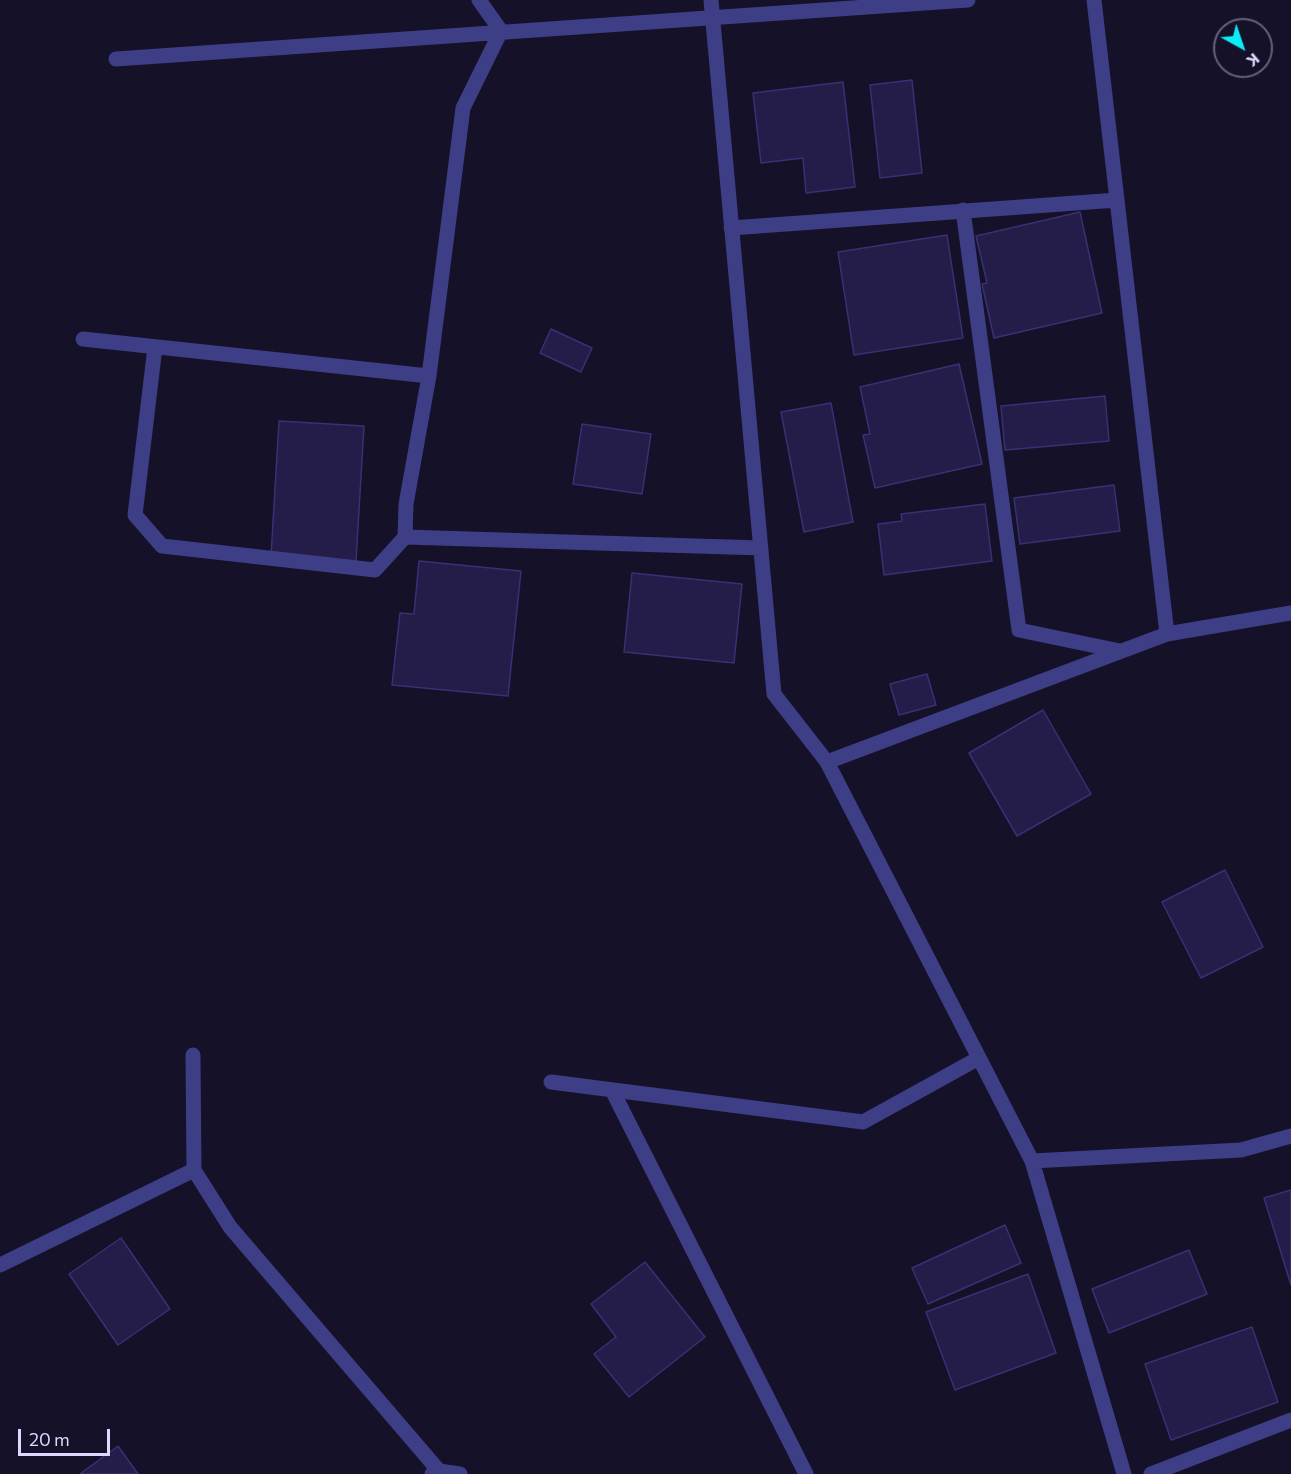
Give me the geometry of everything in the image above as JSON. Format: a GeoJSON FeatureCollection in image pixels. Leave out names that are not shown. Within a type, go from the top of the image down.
{"type":"FeatureCollection","features":[{"type":"Feature","properties":{"kind":"street"},"geometry":{"type":"LineString","coordinates":[[479,0],[501,31]]}},
{"type":"Feature","properties":{"kind":"street"},"geometry":{"type":"LineString","coordinates":[[711,0],[774,694],[827,762],[1032,1161],[1124,1474]]}},
{"type":"Feature","properties":{"kind":"street"},"geometry":{"type":"LineString","coordinates":[[116,59],[969,0]]}},
{"type":"Feature","properties":{"kind":"street"},"geometry":{"type":"LineString","coordinates":[[1094,0],[1167,634]]}},
{"type":"Feature","properties":{"kind":"street"},"geometry":{"type":"LineString","coordinates":[[155,347],[135,515],[162,546],[375,570],[405,537],[406,504],[429,376],[463,108],[501,31]]}},
{"type":"Feature","properties":{"kind":"street"},"geometry":{"type":"LineString","coordinates":[[731,228],[1117,200]]}},
{"type":"Feature","properties":{"kind":"street"},"geometry":{"type":"LineString","coordinates":[[963,210],[1019,630],[1120,651]]}},
{"type":"Feature","properties":{"kind":"street"},"geometry":{"type":"LineString","coordinates":[[83,339],[429,376]]}},
{"type":"Feature","properties":{"kind":"street"},"geometry":{"type":"LineString","coordinates":[[405,537],[760,548]]}},
{"type":"Feature","properties":{"kind":"street"},"geometry":{"type":"LineString","coordinates":[[827,762],[1167,634],[1291,613]]}},
{"type":"Feature","properties":{"kind":"street"},"geometry":{"type":"LineString","coordinates":[[193,1055],[194,1170],[230,1227],[436,1472],[460,1474]]}},
{"type":"Feature","properties":{"kind":"street"},"geometry":{"type":"LineString","coordinates":[[551,1082],[863,1122],[979,1058]]}},
{"type":"Feature","properties":{"kind":"street"},"geometry":{"type":"LineString","coordinates":[[612,1090],[806,1474]]}},
{"type":"Feature","properties":{"kind":"street"},"geometry":{"type":"LineString","coordinates":[[1032,1161],[1241,1150],[1291,1136]]}},
{"type":"Feature","properties":{"kind":"street"},"geometry":{"type":"LineString","coordinates":[[0,1265],[194,1170]]}},
{"type":"Feature","properties":{"kind":"street"},"geometry":{"type":"LineString","coordinates":[[1151,1474],[1291,1420]]}},
{"type":"Feature","properties":{"kind":"building"},"geometry":{"type":"Polygon","coordinates":[[[912,80],[922,173],[880,178],[870,85],[912,80]]]}},
{"type":"Feature","properties":{"kind":"building"},"geometry":{"type":"Polygon","coordinates":[[[843,82],[855,187],[806,193],[803,158],[761,163],[753,93],[843,82]]]}},
{"type":"Feature","properties":{"kind":"building"},"geometry":{"type":"Polygon","coordinates":[[[1080,212],[1102,313],[994,338],[982,284],[987,283],[976,236],[1080,212]]]}},
{"type":"Feature","properties":{"kind":"building"},"geometry":{"type":"Polygon","coordinates":[[[947,235],[963,338],[854,355],[838,252],[947,235]]]}},
{"type":"Feature","properties":{"kind":"building"},"geometry":{"type":"Polygon","coordinates":[[[551,329],[592,348],[581,372],[540,353],[551,329]]]}},
{"type":"Feature","properties":{"kind":"building"},"geometry":{"type":"Polygon","coordinates":[[[959,364],[982,464],[875,488],[863,435],[870,434],[860,387],[959,364]]]}},
{"type":"Feature","properties":{"kind":"building"},"geometry":{"type":"Polygon","coordinates":[[[1105,396],[1109,441],[1005,450],[1001,406],[1105,396]]]}},
{"type":"Feature","properties":{"kind":"building"},"geometry":{"type":"Polygon","coordinates":[[[831,403],[853,522],[804,532],[781,412],[831,403]]]}},
{"type":"Feature","properties":{"kind":"building"},"geometry":{"type":"Polygon","coordinates":[[[279,421],[364,426],[356,561],[271,556],[279,421]]]}},
{"type":"Feature","properties":{"kind":"building"},"geometry":{"type":"Polygon","coordinates":[[[582,424],[651,434],[642,494],[573,484],[582,424]]]}},
{"type":"Feature","properties":{"kind":"building"},"geometry":{"type":"Polygon","coordinates":[[[1114,485],[1120,531],[1020,544],[1014,498],[1114,485]]]}},
{"type":"Feature","properties":{"kind":"building"},"geometry":{"type":"Polygon","coordinates":[[[985,504],[992,561],[884,575],[878,524],[902,521],[901,514],[985,504]]]}},
{"type":"Feature","properties":{"kind":"building"},"geometry":{"type":"Polygon","coordinates":[[[419,561],[521,571],[508,696],[392,685],[400,613],[414,614],[419,561]]]}},
{"type":"Feature","properties":{"kind":"building"},"geometry":{"type":"Polygon","coordinates":[[[632,573],[742,584],[734,663],[624,652],[632,573]]]}},
{"type":"Feature","properties":{"kind":"building"},"geometry":{"type":"Polygon","coordinates":[[[927,674],[936,705],[899,715],[890,684],[927,674]]]}},
{"type":"Feature","properties":{"kind":"building"},"geometry":{"type":"Polygon","coordinates":[[[1043,710],[1091,794],[1017,836],[969,753],[1043,710]]]}},
{"type":"Feature","properties":{"kind":"building"},"geometry":{"type":"Polygon","coordinates":[[[1225,870],[1263,947],[1201,978],[1162,902],[1225,870]]]}},
{"type":"Feature","properties":{"kind":"building"},"geometry":{"type":"Polygon","coordinates":[[[1291,1190],[1291,1285],[1264,1198],[1291,1190]]]}},
{"type":"Feature","properties":{"kind":"building"},"geometry":{"type":"Polygon","coordinates":[[[1005,1225],[1021,1263],[928,1304],[912,1268],[1005,1225]]]}},
{"type":"Feature","properties":{"kind":"building"},"geometry":{"type":"Polygon","coordinates":[[[121,1238],[170,1309],[118,1345],[69,1274],[121,1238]]]}},
{"type":"Feature","properties":{"kind":"building"},"geometry":{"type":"Polygon","coordinates":[[[1189,1250],[1207,1294],[1109,1333],[1092,1289],[1189,1250]]]}},
{"type":"Feature","properties":{"kind":"building"},"geometry":{"type":"Polygon","coordinates":[[[645,1262],[705,1337],[629,1397],[594,1354],[616,1337],[591,1304],[645,1262]]]}},
{"type":"Feature","properties":{"kind":"building"},"geometry":{"type":"Polygon","coordinates":[[[1028,1274],[1056,1353],[955,1390],[926,1312],[1028,1274]]]}},
{"type":"Feature","properties":{"kind":"building"},"geometry":{"type":"Polygon","coordinates":[[[1252,1327],[1278,1402],[1171,1440],[1145,1364],[1252,1327]]]}},
{"type":"Feature","properties":{"kind":"building"},"geometry":{"type":"Polygon","coordinates":[[[118,1446],[138,1474],[80,1474],[118,1446]]]}}]}
